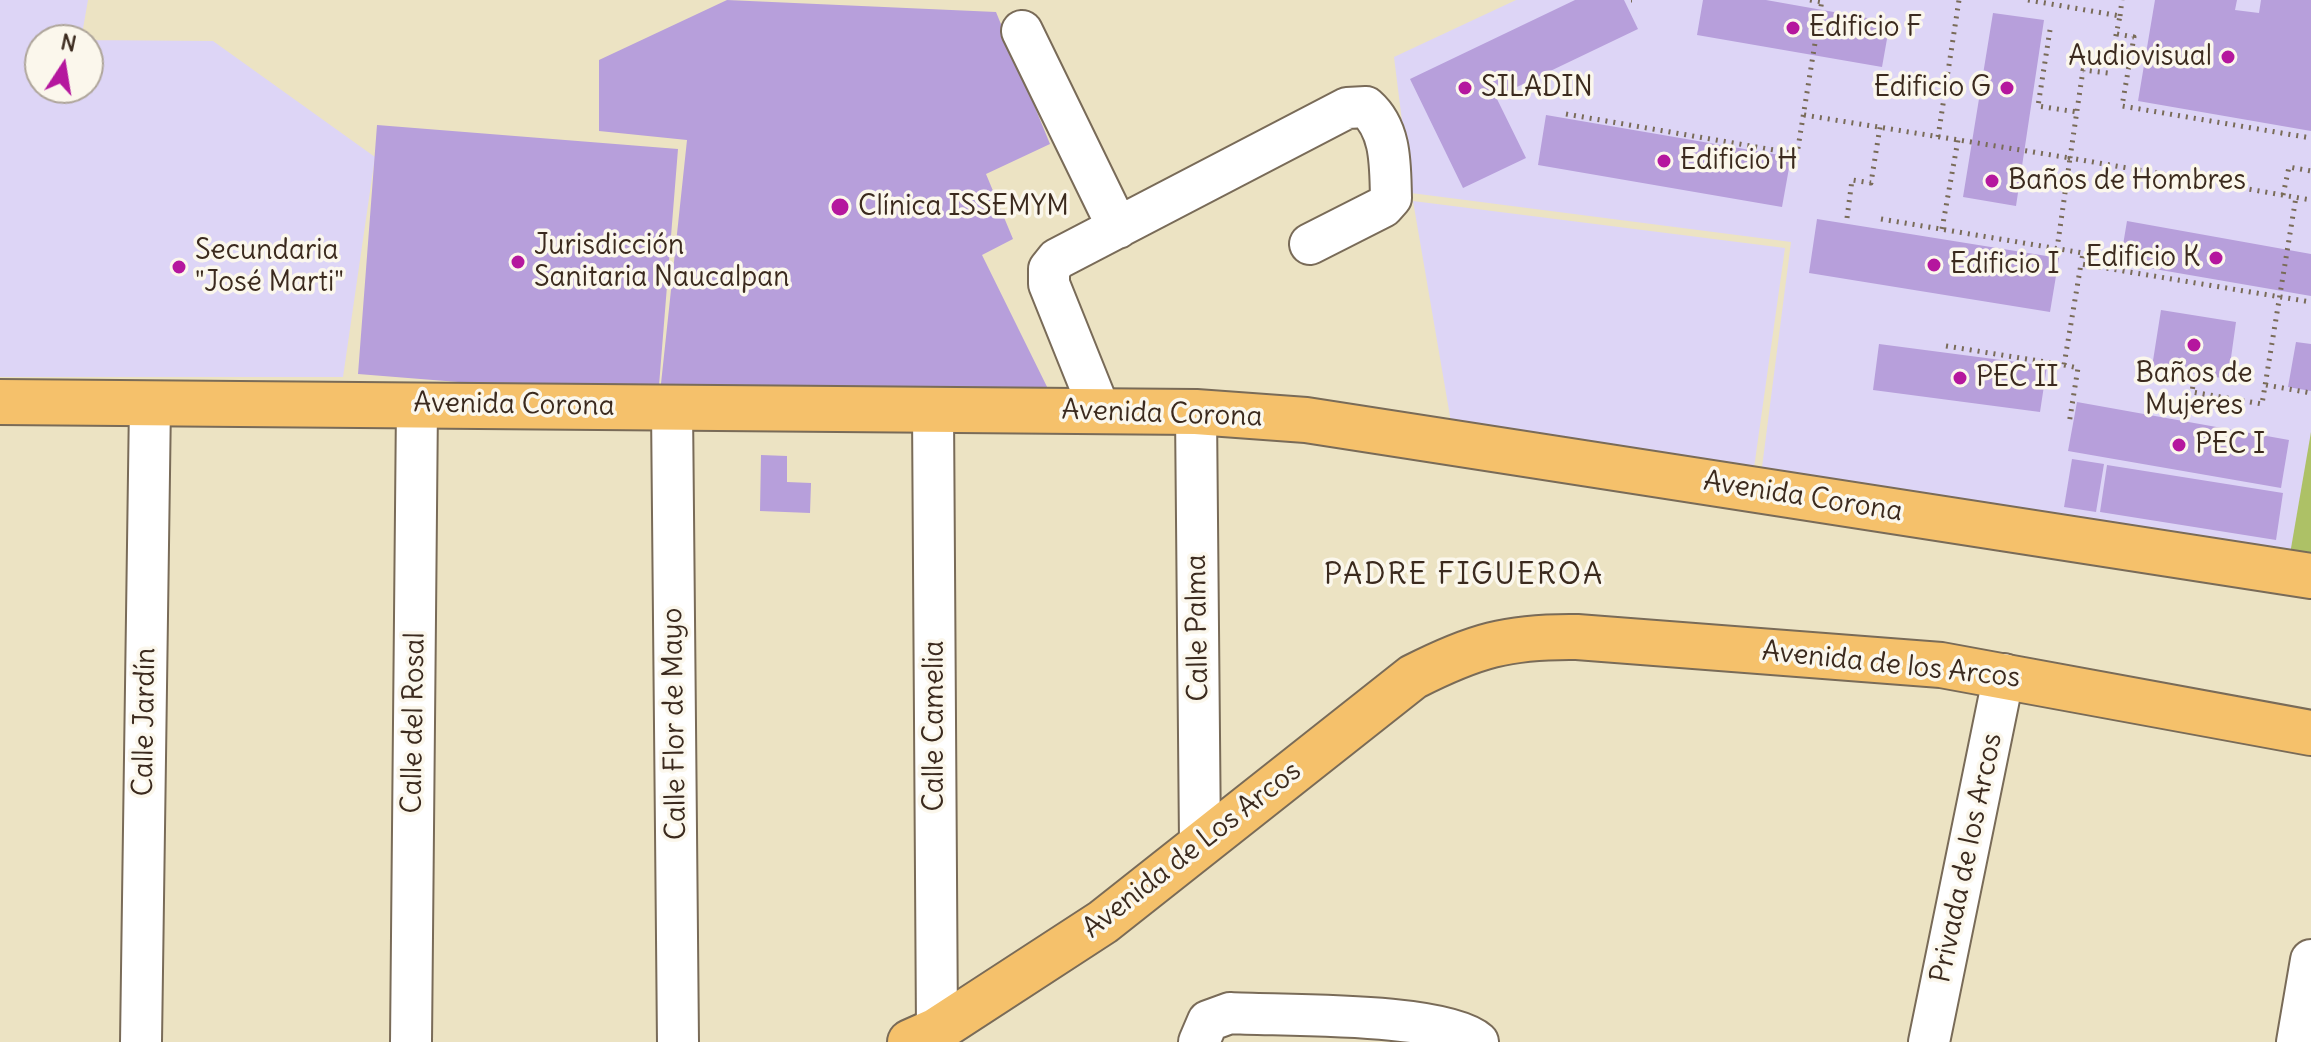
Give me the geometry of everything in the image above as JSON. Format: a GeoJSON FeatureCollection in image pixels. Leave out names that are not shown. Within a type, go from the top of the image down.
{"type":"FeatureCollection","features":[{"type":"Feature","properties":{"kind":"main road","name":"Avenida Corona"},"geometry":{"type":"LineString","coordinates":[[0,402],[1196,412],[1306,420],[2311,576]]}},
{"type":"Feature","properties":{"kind":"main road","name":"Avenida de los Arcos"},"geometry":{"type":"LineString","coordinates":[[1468,649],[1526,636],[1577,637],[1926,664],[2004,674],[2311,733]]}},
{"type":"Feature","properties":{"kind":"main road","name":"Avenida de Los Arcos"},"geometry":{"type":"LineString","coordinates":[[926,1038],[1103,922],[1413,677],[1468,649]]}},
{"type":"Feature","properties":{"kind":"street"},"geometry":{"type":"LineString","coordinates":[[1022,31],[1118,228]]}},
{"type":"Feature","properties":{"kind":"street"},"geometry":{"type":"LineString","coordinates":[[1100,411],[1049,284],[1049,269],[1057,259],[1347,108],[1366,107],[1378,118],[1389,153],[1391,198],[1383,207],[1310,244]]}},
{"type":"Feature","properties":{"kind":"street","name":"Calle Jardín"},"geometry":{"type":"LineString","coordinates":[[141,1042],[150,403]]}},
{"type":"Feature","properties":{"kind":"street","name":"Calle del Rosal"},"geometry":{"type":"LineString","coordinates":[[411,1042],[417,404]]}},
{"type":"Feature","properties":{"kind":"street","name":"Calle Flor de Mayo"},"geometry":{"type":"LineString","coordinates":[[672,407],[678,1042]]}},
{"type":"Feature","properties":{"kind":"street","name":"Calle Camelia"},"geometry":{"type":"LineString","coordinates":[[926,1038],[933,410]]}},
{"type":"Feature","properties":{"kind":"street","name":"Calle Palma"},"geometry":{"type":"LineString","coordinates":[[1196,412],[1200,843]]}},
{"type":"Feature","properties":{"kind":"street","name":"Privada de los Arcos"},"geometry":{"type":"LineString","coordinates":[[1929,1042],[2004,674]]}},
{"type":"Feature","properties":{"kind":"street"},"geometry":{"type":"LineString","coordinates":[[2297,1042],[2311,960]]}},
{"type":"Feature","properties":{"kind":"street"},"geometry":{"type":"LineString","coordinates":[[1204,1032],[1230,1013],[1430,1023],[1467,1033],[1478,1042]]}},
{"type":"Feature","properties":{"kind":"path"},"geometry":{"type":"LineString","coordinates":[[1566,114],[1797,154],[1822,1],[1810,0]]}},
{"type":"Feature","properties":{"kind":"path"},"geometry":{"type":"LineString","coordinates":[[1938,137],[1959,0]]}},
{"type":"Feature","properties":{"kind":"path"},"geometry":{"type":"LineString","coordinates":[[2028,0],[2120,16]]}},
{"type":"Feature","properties":{"kind":"path"},"geometry":{"type":"LineString","coordinates":[[2057,249],[2083,70],[2108,73],[2122,0]]}},
{"type":"Feature","properties":{"kind":"path"},"geometry":{"type":"LineString","coordinates":[[2050,30],[2038,106],[2077,112]]}},
{"type":"Feature","properties":{"kind":"path"},"geometry":{"type":"LineString","coordinates":[[2117,34],[2134,37],[2122,106],[2311,138]]}},
{"type":"Feature","properties":{"kind":"path"},"geometry":{"type":"LineString","coordinates":[[1804,115],[2311,200]]}},
{"type":"Feature","properties":{"kind":"path"},"geometry":{"type":"LineString","coordinates":[[1847,218],[1852,180],[1871,183],[1880,127]]}},
{"type":"Feature","properties":{"kind":"path"},"geometry":{"type":"LineString","coordinates":[[1942,230],[1958,140]]}},
{"type":"Feature","properties":{"kind":"path"},"geometry":{"type":"LineString","coordinates":[[2283,195],[2289,167],[2311,171]]}},
{"type":"Feature","properties":{"kind":"path"},"geometry":{"type":"LineString","coordinates":[[2194,379],[2192,392],[2262,404],[2296,197]]}},
{"type":"Feature","properties":{"kind":"path"},"geometry":{"type":"LineString","coordinates":[[1881,219],[2083,253],[2064,365]]}},
{"type":"Feature","properties":{"kind":"path"},"geometry":{"type":"LineString","coordinates":[[2081,264],[2311,302]]}},
{"type":"Feature","properties":{"kind":"path"},"geometry":{"type":"LineString","coordinates":[[1946,346],[2078,368],[2069,424]]}},
{"type":"Feature","properties":{"kind":"path"},"geometry":{"type":"LineString","coordinates":[[2266,385],[2311,393]]}},
{"type":"Feature","properties":{"kind":"shaded area","name":"Secundaria \"José Marti\""},"geometry":{"type":"Polygon","coordinates":[[[0,0],[88,0],[84,24],[24,24],[24,104],[104,104],[104,40],[213,41],[375,157],[343,377],[0,377],[0,0]]]}},
{"type":"Feature","properties":{"kind":"shaded area"},"geometry":{"type":"Polygon","coordinates":[[[1516,0],[2311,0],[2311,569],[1761,475],[1791,242],[1411,193],[1394,57],[1516,0]]]}},
{"type":"Feature","properties":{"kind":"shaded area"},"geometry":{"type":"Polygon","coordinates":[[[1413,201],[1785,248],[1753,475],[1451,422],[1413,201]]]}},
{"type":"Feature","properties":{"kind":"green space"},"geometry":{"type":"Polygon","coordinates":[[[2311,432],[2311,558],[2290,554],[2311,432]]]}},
{"type":"Feature","properties":{"kind":"building","name":"Clínica ISSEMYM"},"geometry":{"type":"Polygon","coordinates":[[[727,0],[996,12],[1050,144],[986,174],[1013,239],[982,255],[1054,401],[660,393],[687,140],[599,131],[599,60],[727,0]]]}},
{"type":"Feature","properties":{"kind":"building","name":"SILADIN"},"geometry":{"type":"Polygon","coordinates":[[[1575,0],[1624,0],[1638,29],[1496,97],[1526,158],[1463,188],[1410,79],[1575,0]]]}},
{"type":"Feature","properties":{"kind":"building","name":"Edificio F"},"geometry":{"type":"Polygon","coordinates":[[[1703,0],[1766,0],[1890,22],[1882,67],[1697,35],[1703,0]]]}},
{"type":"Feature","properties":{"kind":"building","name":"Audiovisual"},"geometry":{"type":"Polygon","coordinates":[[[2155,0],[2237,0],[2235,10],[2259,13],[2261,0],[2311,0],[2311,131],[2138,101],[2155,0]]]}},
{"type":"Feature","properties":{"kind":"building","name":"Edificio G"},"geometry":{"type":"Polygon","coordinates":[[[1993,13],[2044,20],[2016,206],[1963,197],[1993,13]]]}},
{"type":"Feature","properties":{"kind":"building","name":"Edificio H"},"geometry":{"type":"Polygon","coordinates":[[[1546,115],[1791,157],[1782,207],[1538,165],[1546,115]]]}},
{"type":"Feature","properties":{"kind":"building","name":"Jurisdicción Sanitaria Naucalpan"},"geometry":{"type":"Polygon","coordinates":[[[377,125],[678,149],[658,398],[358,374],[377,125]]]}},
{"type":"Feature","properties":{"kind":"building","name":"Edificio I"},"geometry":{"type":"Polygon","coordinates":[[[1817,219],[2059,258],[2050,312],[1809,273],[1817,219]]]}},
{"type":"Feature","properties":{"kind":"building","name":"Edificio K"},"geometry":{"type":"Polygon","coordinates":[[[2127,221],[2311,254],[2311,296],[2120,263],[2127,221]]]}},
{"type":"Feature","properties":{"kind":"building","name":"Baños de Mujeres"},"geometry":{"type":"Polygon","coordinates":[[[2161,310],[2236,322],[2228,379],[2152,367],[2161,310]]]}},
{"type":"Feature","properties":{"kind":"building"},"geometry":{"type":"Polygon","coordinates":[[[2296,342],[2311,344],[2311,391],[2288,387],[2296,342]]]}},
{"type":"Feature","properties":{"kind":"building","name":"PEC II"},"geometry":{"type":"Polygon","coordinates":[[[1879,344],[2047,366],[2040,412],[1873,390],[1879,344]]]}},
{"type":"Feature","properties":{"kind":"building","name":"PEC I"},"geometry":{"type":"Polygon","coordinates":[[[2077,402],[2289,440],[2281,488],[2068,451],[2077,402]]]}},
{"type":"Feature","properties":{"kind":"building"},"geometry":{"type":"Polygon","coordinates":[[[761,455],[787,456],[787,482],[811,483],[810,513],[760,511],[761,455]]]}},
{"type":"Feature","properties":{"kind":"building"},"geometry":{"type":"Polygon","coordinates":[[[2072,459],[2104,464],[2096,512],[2064,507],[2072,459]]]}},
{"type":"Feature","properties":{"kind":"building"},"geometry":{"type":"Polygon","coordinates":[[[2107,465],[2283,493],[2276,540],[2100,512],[2107,465]]]}},
{"type":"Feature","properties":{"kind":"place","name":"Edificio F"},"geometry":{"type":"Point","coordinates":[1793,28]}},
{"type":"Feature","properties":{"kind":"place","name":"Audiovisual"},"geometry":{"type":"Point","coordinates":[2228,57]}},
{"type":"Feature","properties":{"kind":"place","name":"SILADIN"},"geometry":{"type":"Point","coordinates":[1465,88]}},
{"type":"Feature","properties":{"kind":"place","name":"Edificio G"},"geometry":{"type":"Point","coordinates":[2007,88]}},
{"type":"Feature","properties":{"kind":"place","name":"Edificio H"},"geometry":{"type":"Point","coordinates":[1664,161]}},
{"type":"Feature","properties":{"kind":"place","name":"Baños de Hombres"},"geometry":{"type":"Point","coordinates":[1992,181]}},
{"type":"Feature","properties":{"kind":"place","name":"Clínica ISSEMYM"},"geometry":{"type":"Point","coordinates":[840,207]}},
{"type":"Feature","properties":{"kind":"place","name":"Edificio K"},"geometry":{"type":"Point","coordinates":[2216,258]}},
{"type":"Feature","properties":{"kind":"place","name":"Jurisdicción Sanitaria Naucalpan"},"geometry":{"type":"Point","coordinates":[518,262]}},
{"type":"Feature","properties":{"kind":"place","name":"Edificio I"},"geometry":{"type":"Point","coordinates":[1934,265]}},
{"type":"Feature","properties":{"kind":"place","name":"Secundaria \"José Marti\""},"geometry":{"type":"Point","coordinates":[179,267]}},
{"type":"Feature","properties":{"kind":"place","name":"Baños de Mujeres"},"geometry":{"type":"Point","coordinates":[2194,345]}},
{"type":"Feature","properties":{"kind":"place","name":"PEC II"},"geometry":{"type":"Point","coordinates":[1960,378]}},
{"type":"Feature","properties":{"kind":"place","name":"PEC I"},"geometry":{"type":"Point","coordinates":[2179,445]}},
{"type":"Feature","properties":{"kind":"district","name":"PADRE FIGUEROA"},"geometry":{"type":"Point","coordinates":[1464,575]}}]}
